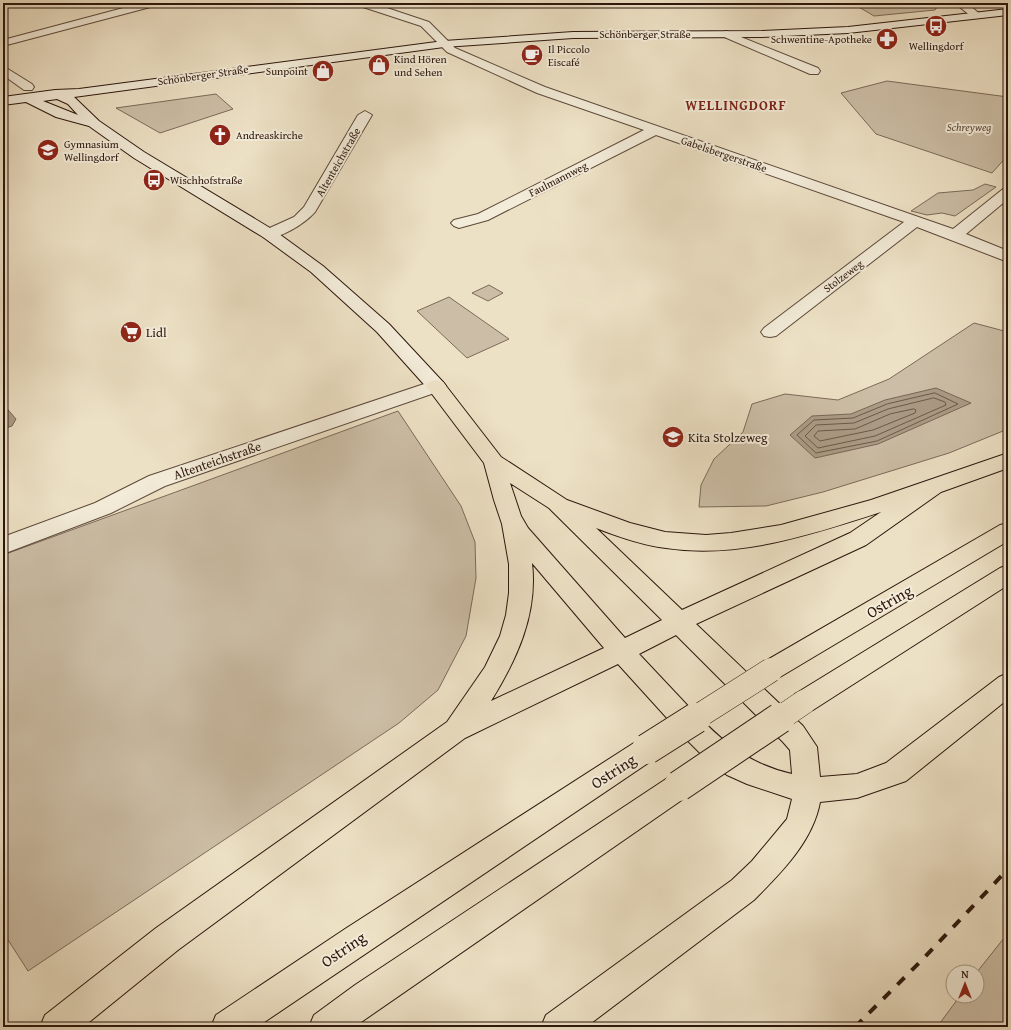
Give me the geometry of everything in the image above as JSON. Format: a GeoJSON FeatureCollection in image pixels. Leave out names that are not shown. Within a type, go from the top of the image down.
{"type":"FeatureCollection","features":[{"type":"Feature","properties":{"kind":"highway"},"geometry":{"type":"LineString","coordinates":[[436,386],[494,462],[557,503],[606,523],[649,537],[680,542],[715,543],[748,540],[784,533],[839,518],[1008,460]]}},
{"type":"Feature","properties":{"kind":"highway"},"geometry":{"type":"LineString","coordinates":[[456,730],[480,698],[503,660],[517,619],[521,568],[513,523],[494,462]]}},
{"type":"Feature","properties":{"kind":"highway"},"geometry":{"type":"LineString","coordinates":[[57,1027],[167,939],[456,730],[620,652],[678,622],[858,539],[933,487]]}},
{"type":"Feature","properties":{"kind":"highway"},"geometry":{"type":"LineString","coordinates":[[557,503],[793,734],[803,747],[808,789],[804,811],[798,827],[763,871],[743,890],[558,1027]]}},
{"type":"Feature","properties":{"kind":"highway"},"geometry":{"type":"LineString","coordinates":[[513,523],[620,652],[712,749],[736,766],[766,779],[808,789],[853,788],[876,782],[896,772],[1008,684]]}},
{"type":"Feature","properties":{"kind":"highway","name":"Ostring"},"geometry":{"type":"LineString","coordinates":[[228,1027],[363,936],[770,670],[1008,530]]}},
{"type":"Feature","properties":{"kind":"highway"},"geometry":{"type":"LineString","coordinates":[[326,1027],[373,993],[804,702],[1008,574]]}},
{"type":"Feature","properties":{"kind":"street"},"geometry":{"type":"LineString","coordinates":[[3,43],[154,3]]}},
{"type":"Feature","properties":{"kind":"street","name":"Gabelsbergerstraße"},"geometry":{"type":"LineString","coordinates":[[361,3],[425,24],[451,50],[541,90],[955,235],[1008,257]]}},
{"type":"Feature","properties":{"kind":"street"},"geometry":{"type":"LineString","coordinates":[[960,3],[977,16]]}},
{"type":"Feature","properties":{"kind":"street","name":"Schönberger Straße"},"geometry":{"type":"LineString","coordinates":[[61,95],[444,44],[574,35],[726,34],[848,30],[1008,12]]}},
{"type":"Feature","properties":{"kind":"street"},"geometry":{"type":"LineString","coordinates":[[726,34],[814,71]]}},
{"type":"Feature","properties":{"kind":"street"},"geometry":{"type":"LineString","coordinates":[[3,70],[28,93],[61,95],[79,107],[94,124],[139,155],[269,234],[317,269],[362,308],[398,343],[436,386]]}},
{"type":"Feature","properties":{"kind":"street","name":"Schönberger Straße"},"geometry":{"type":"LineString","coordinates":[[3,101],[28,93],[150,82]]}},
{"type":"Feature","properties":{"kind":"street","name":"Schönberger Straße"},"geometry":{"type":"LineString","coordinates":[[9,88],[28,93],[61,114],[94,124],[100,105],[112,96],[150,82]]}},
{"type":"Feature","properties":{"kind":"street","name":"Altenteichstraße"},"geometry":{"type":"LineString","coordinates":[[269,234],[299,220],[310,209],[365,115]]}},
{"type":"Feature","properties":{"kind":"street","name":"Faulmannweg"},"geometry":{"type":"LineString","coordinates":[[459,223],[483,217],[655,130]]}},
{"type":"Feature","properties":{"kind":"street"},"geometry":{"type":"LineString","coordinates":[[955,235],[1008,192]]}},
{"type":"Feature","properties":{"kind":"street","name":"Stolzeweg"},"geometry":{"type":"LineString","coordinates":[[770,332],[915,221]]}},
{"type":"Feature","properties":{"kind":"street","name":"Altenteichstraße"},"geometry":{"type":"LineString","coordinates":[[3,546],[103,508],[157,481],[436,386]]}},
{"type":"Feature","properties":{"kind":"green space"},"geometry":{"type":"Polygon","coordinates":[[[852,3],[940,3],[935,10],[874,16],[852,3]]]}},
{"type":"Feature","properties":{"kind":"green space","name":"Schreyweg"},"geometry":{"type":"Polygon","coordinates":[[[887,81],[1008,97],[1008,155],[992,173],[876,134],[841,93],[887,81]]]}},
{"type":"Feature","properties":{"kind":"green space"},"geometry":{"type":"Polygon","coordinates":[[[216,94],[233,109],[160,133],[116,108],[216,94]]]}},
{"type":"Feature","properties":{"kind":"green space"},"geometry":{"type":"Polygon","coordinates":[[[985,184],[996,187],[955,216],[942,213],[927,215],[911,211],[938,193],[973,190],[985,184]]]}},
{"type":"Feature","properties":{"kind":"green space"},"geometry":{"type":"Polygon","coordinates":[[[489,285],[503,293],[488,301],[472,293],[489,285]]]}},
{"type":"Feature","properties":{"kind":"green space"},"geometry":{"type":"Polygon","coordinates":[[[449,297],[509,339],[467,358],[417,311],[449,297]]]}},
{"type":"Feature","properties":{"kind":"green space"},"geometry":{"type":"Polygon","coordinates":[[[974,323],[1008,332],[1008,429],[949,453],[823,492],[766,506],[699,507],[701,485],[714,459],[743,432],[752,404],[785,394],[838,400],[889,379],[974,323]]]}},
{"type":"Feature","properties":{"kind":"green space"},"geometry":{"type":"Polygon","coordinates":[[[398,411],[461,506],[475,542],[476,578],[466,636],[438,690],[399,723],[28,971],[3,932],[3,555],[398,411]]]}},
{"type":"Feature","properties":{"kind":"green space"},"geometry":{"type":"Polygon","coordinates":[[[1008,933],[1008,1027],[937,1027],[954,1004],[985,1004],[985,964],[983,964],[1008,933]]]}},
{"type":"Feature","properties":{"kind":"water"},"geometry":{"type":"Polygon","coordinates":[[[936,388],[971,403],[878,444],[815,458],[790,435],[812,416],[851,414],[885,400],[936,388]]]}},
{"type":"Feature","properties":{"kind":"water"},"geometry":{"type":"Polygon","coordinates":[[[3,404],[16,419],[12,426],[3,429],[3,404]]]}},
{"type":"Feature","properties":{"kind":"railway"},"geometry":{"type":"LineString","coordinates":[[855,1027],[922,960],[1008,869]]}},
{"type":"Feature","properties":{"kind":"place","name":"Wellingdorf"},"geometry":{"type":"Point","coordinates":[936,26]}},
{"type":"Feature","properties":{"kind":"place","name":"Schwentine-Apotheke"},"geometry":{"type":"Point","coordinates":[887,39]}},
{"type":"Feature","properties":{"kind":"place","name":"Il Piccolo Eiscafé"},"geometry":{"type":"Point","coordinates":[532,55]}},
{"type":"Feature","properties":{"kind":"place","name":"Kind Hören und Sehen"},"geometry":{"type":"Point","coordinates":[379,65]}},
{"type":"Feature","properties":{"kind":"place","name":"Sunpoint"},"geometry":{"type":"Point","coordinates":[323,71]}},
{"type":"Feature","properties":{"kind":"place","name":"Andreaskirche"},"geometry":{"type":"Point","coordinates":[220,135]}},
{"type":"Feature","properties":{"kind":"place","name":"Gymnasium Wellingdorf"},"geometry":{"type":"Point","coordinates":[48,150]}},
{"type":"Feature","properties":{"kind":"place","name":"Wischhofstraße"},"geometry":{"type":"Point","coordinates":[154,180]}},
{"type":"Feature","properties":{"kind":"place","name":"Lidl"},"geometry":{"type":"Point","coordinates":[131,332]}},
{"type":"Feature","properties":{"kind":"place","name":"Kita Stolzeweg"},"geometry":{"type":"Point","coordinates":[673,437]}},
{"type":"Feature","properties":{"kind":"district","name":"WELLINGDORF"},"geometry":{"type":"Point","coordinates":[736,105]}}]}
